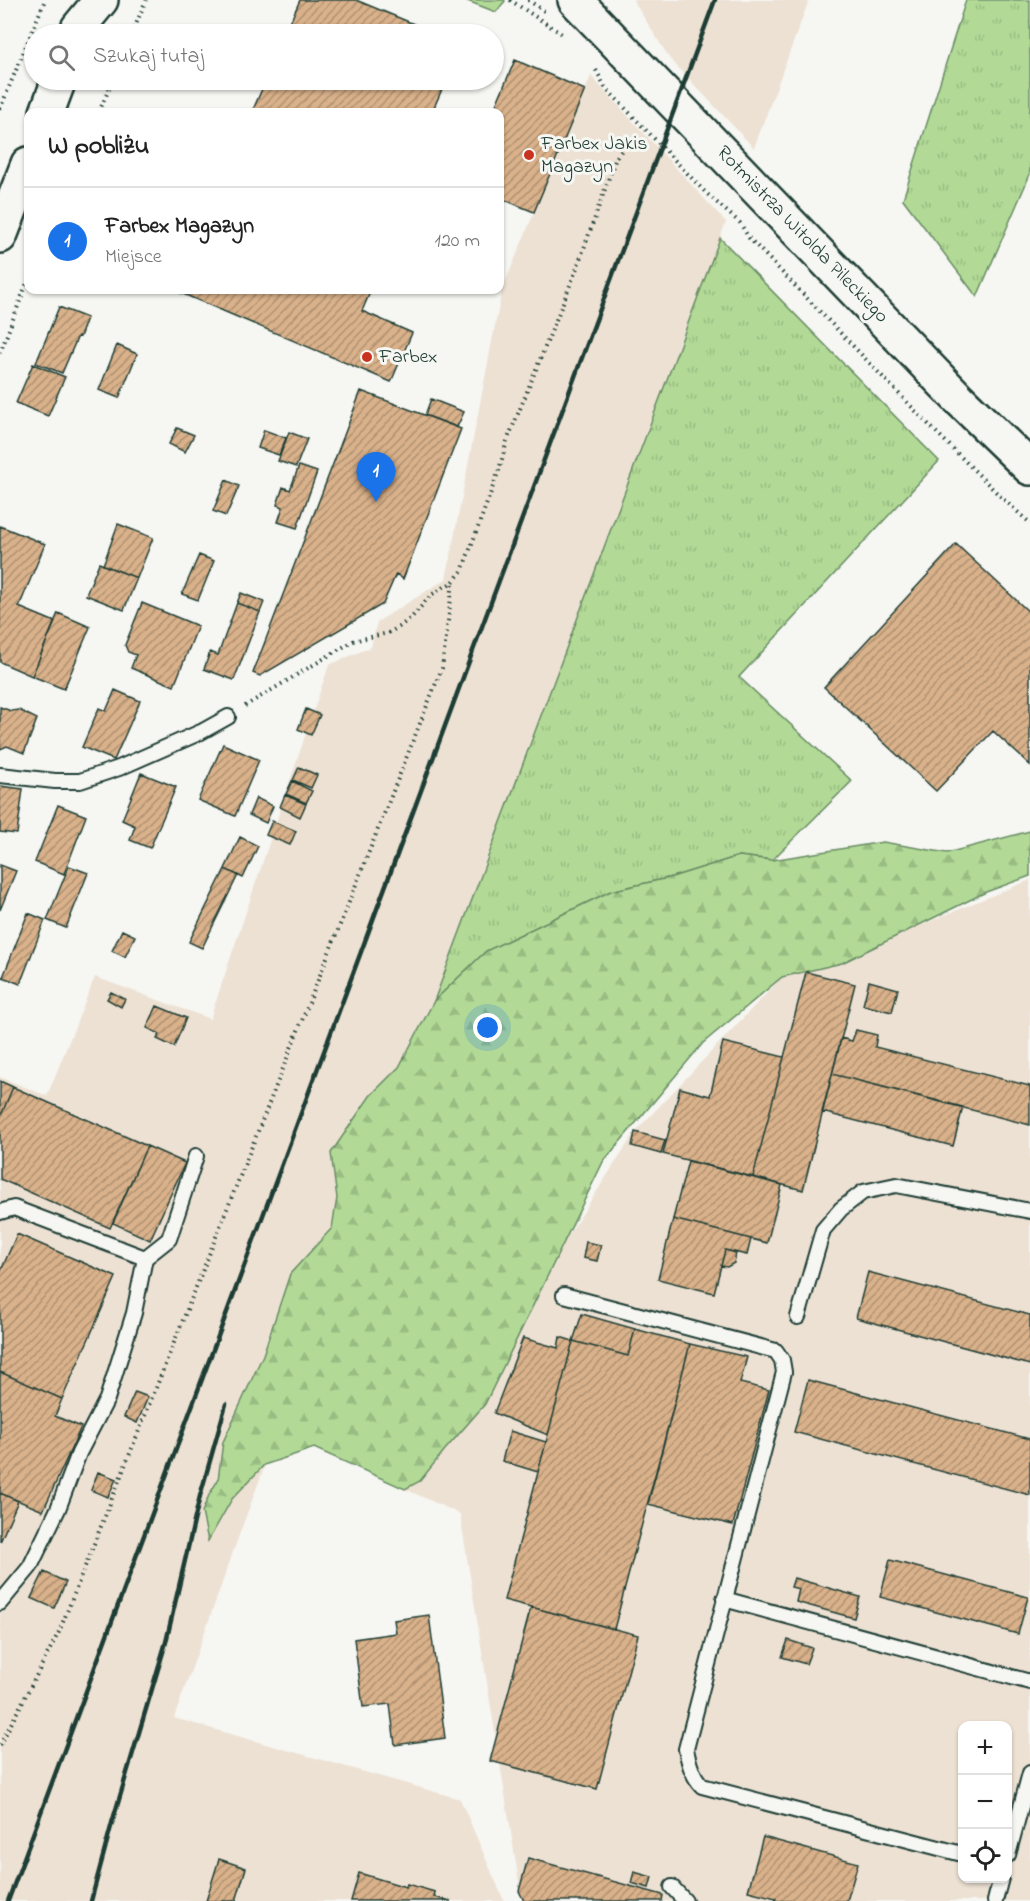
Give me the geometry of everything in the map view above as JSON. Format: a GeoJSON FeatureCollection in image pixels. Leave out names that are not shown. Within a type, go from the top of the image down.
{"type":"FeatureCollection","features":[{"type":"Feature","properties":{"kind":"street"},"geometry":{"type":"LineString","coordinates":[[78,21],[101,0]]}},
{"type":"Feature","properties":{"kind":"street","name":"Rotmistrza Witolda Pileckiego"},"geometry":{"type":"LineString","coordinates":[[575,0],[958,399],[1030,468]]}},
{"type":"Feature","properties":{"kind":"street"},"geometry":{"type":"LineString","coordinates":[[48,108],[55,90]]}},
{"type":"Feature","properties":{"kind":"street"},"geometry":{"type":"LineString","coordinates":[[0,236],[24,174]]}},
{"type":"Feature","properties":{"kind":"lane"},"geometry":{"type":"LineString","coordinates":[[0,775],[55,781],[90,778],[119,768],[201,732],[228,717]]}},
{"type":"Feature","properties":{"kind":"lane"},"geometry":{"type":"LineString","coordinates":[[0,1603],[30,1567],[107,1399],[134,1313],[145,1258],[169,1239],[196,1156]]}},
{"type":"Feature","properties":{"kind":"lane"},"geometry":{"type":"LineString","coordinates":[[798,1317],[823,1230],[841,1209],[863,1192],[896,1185],[1030,1211]]}},
{"type":"Feature","properties":{"kind":"lane"},"geometry":{"type":"LineString","coordinates":[[0,1212],[14,1208],[145,1258]]}},
{"type":"Feature","properties":{"kind":"lane"},"geometry":{"type":"LineString","coordinates":[[564,1295],[776,1351],[782,1360],[784,1372],[686,1749],[693,1773],[702,1786],[958,1853]]}},
{"type":"Feature","properties":{"kind":"lane"},"geometry":{"type":"LineString","coordinates":[[724,1599],[1030,1682]]}},
{"type":"Feature","properties":{"kind":"lane"},"geometry":{"type":"LineString","coordinates":[[1012,1840],[1030,1773]]}},
{"type":"Feature","properties":{"kind":"lane"},"geometry":{"type":"LineString","coordinates":[[995,1901],[1000,1883]]}},
{"type":"Feature","properties":{"kind":"lane"},"geometry":{"type":"LineString","coordinates":[[672,1887],[685,1901]]}},
{"type":"Feature","properties":{"kind":"path"},"geometry":{"type":"LineString","coordinates":[[35,24],[45,0]]}},
{"type":"Feature","properties":{"kind":"path"},"geometry":{"type":"LineString","coordinates":[[136,24],[146,0]]}},
{"type":"Feature","properties":{"kind":"path"},"geometry":{"type":"LineString","coordinates":[[510,0],[570,40]]}},
{"type":"Feature","properties":{"kind":"path"},"geometry":{"type":"LineString","coordinates":[[0,109],[24,51]]}},
{"type":"Feature","properties":{"kind":"path"},"geometry":{"type":"LineString","coordinates":[[592,63],[605,87],[706,193],[740,223],[749,238],[932,428],[1030,523]]}},
{"type":"Feature","properties":{"kind":"path"},"geometry":{"type":"LineString","coordinates":[[101,108],[109,90]]}},
{"type":"Feature","properties":{"kind":"path"},"geometry":{"type":"LineString","coordinates":[[228,717],[353,640],[388,633],[399,627],[412,617],[431,595],[453,582],[462,571],[499,470],[507,441],[577,268],[616,158],[625,146]]}},
{"type":"Feature","properties":{"kind":"path"},"geometry":{"type":"LineString","coordinates":[[0,352],[24,290]]}},
{"type":"Feature","properties":{"kind":"path"},"geometry":{"type":"LineString","coordinates":[[0,1745],[59,1632],[442,668],[453,582]]}},
{"type":"Feature","properties":{"kind":"shaded area"},"geometry":{"type":"Polygon","coordinates":[[[633,0],[809,0],[754,148],[670,59],[633,0]]]}},
{"type":"Feature","properties":{"kind":"shaded area"},"geometry":{"type":"Polygon","coordinates":[[[591,76],[726,222],[440,985],[174,1718],[460,1799],[504,1901],[0,1901],[0,1077],[47,1096],[95,977],[210,1019],[329,665],[371,647],[377,622],[446,579],[504,285],[591,76]]]}},
{"type":"Feature","properties":{"kind":"shaded area"},"geometry":{"type":"Polygon","coordinates":[[[1030,880],[1030,1901],[522,1901],[460,1514],[405,1489],[635,1132],[782,977],[909,930],[1030,880]]]}},
{"type":"Feature","properties":{"kind":"green space"},"geometry":{"type":"Polygon","coordinates":[[[465,0],[503,0],[505,1],[496,12],[465,0]]]}},
{"type":"Feature","properties":{"kind":"green space"},"geometry":{"type":"Polygon","coordinates":[[[966,0],[1030,0],[1030,174],[977,297],[903,199],[966,0]]]}},
{"type":"Feature","properties":{"kind":"green space"},"geometry":{"type":"Polygon","coordinates":[[[720,238],[939,461],[739,677],[852,781],[772,860],[739,856],[672,877],[611,891],[486,951],[434,1001],[720,238]]]}},
{"type":"Feature","properties":{"kind":"green space"},"geometry":{"type":"Polygon","coordinates":[[[1030,831],[1030,876],[986,892],[842,963],[782,977],[703,1043],[603,1162],[485,1404],[420,1481],[405,1489],[314,1448],[264,1465],[232,1499],[208,1541],[202,1512],[218,1480],[223,1442],[263,1355],[290,1274],[332,1228],[337,1198],[331,1153],[370,1096],[399,1067],[434,1001],[486,951],[611,891],[672,877],[739,856],[772,860],[883,842],[947,853],[1030,831]]]}},
{"type":"Feature","properties":{"kind":"building"},"geometry":{"type":"Polygon","coordinates":[[[300,0],[356,0],[414,24],[289,24],[300,0]]]}},
{"type":"Feature","properties":{"kind":"building","name":"Farbex Jakis Magazyn"},"geometry":{"type":"Polygon","coordinates":[[[515,60],[585,90],[534,212],[504,200],[504,108],[495,108],[515,60]]]}},
{"type":"Feature","properties":{"kind":"building"},"geometry":{"type":"Polygon","coordinates":[[[262,90],[442,90],[434,108],[254,108],[262,90]]]}},
{"type":"Feature","properties":{"kind":"building","name":"Farbex"},"geometry":{"type":"Polygon","coordinates":[[[183,294],[369,294],[362,311],[412,333],[391,382],[183,294]]]}},
{"type":"Feature","properties":{"kind":"building"},"geometry":{"type":"Polygon","coordinates":[[[59,307],[87,318],[62,373],[36,363],[59,307]]]}},
{"type":"Feature","properties":{"kind":"building"},"geometry":{"type":"Polygon","coordinates":[[[117,345],[137,354],[119,398],[99,390],[117,345]]]}},
{"type":"Feature","properties":{"kind":"building"},"geometry":{"type":"Polygon","coordinates":[[[33,364],[65,377],[48,416],[16,403],[33,364]]]}},
{"type":"Feature","properties":{"kind":"building"},"geometry":{"type":"Polygon","coordinates":[[[361,391],[461,429],[403,579],[396,574],[383,604],[260,676],[253,673],[361,391]]]}},
{"type":"Feature","properties":{"kind":"building"},"geometry":{"type":"Polygon","coordinates":[[[431,399],[464,412],[457,427],[425,415],[431,399]]]}},
{"type":"Feature","properties":{"kind":"building"},"geometry":{"type":"Polygon","coordinates":[[[177,428],[194,435],[185,452],[169,444],[177,428]]]}},
{"type":"Feature","properties":{"kind":"building"},"geometry":{"type":"Polygon","coordinates":[[[264,430],[286,438],[279,455],[258,448],[264,430]]]}},
{"type":"Feature","properties":{"kind":"building"},"geometry":{"type":"Polygon","coordinates":[[[289,432],[307,439],[296,467],[278,461],[289,432]]]}},
{"type":"Feature","properties":{"kind":"building"},"geometry":{"type":"Polygon","coordinates":[[[299,466],[317,472],[297,528],[278,522],[283,507],[277,505],[283,487],[290,490],[299,466]]]}},
{"type":"Feature","properties":{"kind":"building"},"geometry":{"type":"Polygon","coordinates":[[[226,480],[239,486],[226,516],[213,511],[226,480]]]}},
{"type":"Feature","properties":{"kind":"building"},"geometry":{"type":"Polygon","coordinates":[[[118,524],[153,538],[137,578],[103,565],[118,524]]]}},
{"type":"Feature","properties":{"kind":"building"},"geometry":{"type":"Polygon","coordinates":[[[0,526],[45,544],[19,607],[55,622],[32,676],[0,662],[0,526]]]}},
{"type":"Feature","properties":{"kind":"building"},"geometry":{"type":"Polygon","coordinates":[[[956,544],[1030,613],[1030,765],[993,731],[936,791],[824,687],[956,544]]]}},
{"type":"Feature","properties":{"kind":"building"},"geometry":{"type":"Polygon","coordinates":[[[199,555],[214,561],[198,600],[182,594],[199,555]]]}},
{"type":"Feature","properties":{"kind":"building"},"geometry":{"type":"Polygon","coordinates":[[[99,563],[137,578],[124,610],[86,595],[99,563]]]}},
{"type":"Feature","properties":{"kind":"building"},"geometry":{"type":"Polygon","coordinates":[[[241,593],[264,602],[260,612],[237,603],[241,593]]]}},
{"type":"Feature","properties":{"kind":"building"},"geometry":{"type":"Polygon","coordinates":[[[142,603],[198,626],[174,686],[131,668],[136,655],[128,652],[125,645],[142,603]]]}},
{"type":"Feature","properties":{"kind":"building"},"geometry":{"type":"Polygon","coordinates":[[[237,603],[260,612],[234,680],[204,669],[210,652],[218,655],[237,603]]]}},
{"type":"Feature","properties":{"kind":"building"},"geometry":{"type":"Polygon","coordinates":[[[58,613],[90,627],[64,689],[32,676],[58,613]]]}},
{"type":"Feature","properties":{"kind":"building"},"geometry":{"type":"Polygon","coordinates":[[[115,690],[140,701],[114,760],[82,747],[99,708],[106,711],[115,690]]]}},
{"type":"Feature","properties":{"kind":"building"},"geometry":{"type":"Polygon","coordinates":[[[0,707],[11,711],[19,710],[37,719],[24,753],[7,746],[0,749],[0,707]]]}},
{"type":"Feature","properties":{"kind":"building"},"geometry":{"type":"Polygon","coordinates":[[[306,709],[320,715],[311,735],[298,729],[306,709]]]}},
{"type":"Feature","properties":{"kind":"building"},"geometry":{"type":"Polygon","coordinates":[[[223,744],[259,760],[235,816],[198,800],[223,744]]]}},
{"type":"Feature","properties":{"kind":"building"},"geometry":{"type":"Polygon","coordinates":[[[299,767],[317,775],[311,788],[293,780],[299,767]]]}},
{"type":"Feature","properties":{"kind":"building"},"geometry":{"type":"Polygon","coordinates":[[[141,773],[176,787],[150,848],[130,840],[135,826],[122,820],[141,773]]]}},
{"type":"Feature","properties":{"kind":"building"},"geometry":{"type":"Polygon","coordinates":[[[292,781],[312,791],[306,803],[286,794],[292,781]]]}},
{"type":"Feature","properties":{"kind":"building"},"geometry":{"type":"Polygon","coordinates":[[[0,786],[23,789],[17,834],[0,832],[0,786]]]}},
{"type":"Feature","properties":{"kind":"building"},"geometry":{"type":"Polygon","coordinates":[[[285,795],[306,804],[300,817],[280,807],[285,795]]]}},
{"type":"Feature","properties":{"kind":"building"},"geometry":{"type":"Polygon","coordinates":[[[256,798],[273,806],[266,823],[249,815],[256,798]]]}},
{"type":"Feature","properties":{"kind":"building"},"geometry":{"type":"Polygon","coordinates":[[[58,805],[86,816],[64,874],[35,862],[58,805]]]}},
{"type":"Feature","properties":{"kind":"building"},"geometry":{"type":"Polygon","coordinates":[[[272,821],[296,831],[290,845],[266,835],[272,821]]]}},
{"type":"Feature","properties":{"kind":"building"},"geometry":{"type":"Polygon","coordinates":[[[240,837],[258,846],[243,878],[225,869],[240,837]]]}},
{"type":"Feature","properties":{"kind":"building"},"geometry":{"type":"Polygon","coordinates":[[[0,865],[16,871],[0,910],[0,865]]]}},
{"type":"Feature","properties":{"kind":"building"},"geometry":{"type":"Polygon","coordinates":[[[69,866],[88,873],[66,928],[47,920],[69,866]]]}},
{"type":"Feature","properties":{"kind":"building"},"geometry":{"type":"Polygon","coordinates":[[[225,869],[238,875],[202,948],[189,942],[225,869]]]}},
{"type":"Feature","properties":{"kind":"building"},"geometry":{"type":"Polygon","coordinates":[[[28,913],[45,920],[20,984],[3,977],[28,913]]]}},
{"type":"Feature","properties":{"kind":"building"},"geometry":{"type":"Polygon","coordinates":[[[122,930],[135,936],[125,957],[112,951],[122,930]]]}},
{"type":"Feature","properties":{"kind":"building"},"geometry":{"type":"Polygon","coordinates":[[[806,972],[855,984],[803,1190],[753,1177],[806,972]]]}},
{"type":"Feature","properties":{"kind":"building"},"geometry":{"type":"Polygon","coordinates":[[[869,981],[898,989],[892,1012],[863,1005],[869,981]]]}},
{"type":"Feature","properties":{"kind":"building"},"geometry":{"type":"Polygon","coordinates":[[[111,992],[125,999],[121,1007],[107,999],[111,992]]]}},
{"type":"Feature","properties":{"kind":"building"},"geometry":{"type":"Polygon","coordinates":[[[157,1006],[186,1018],[174,1047],[157,1039],[160,1034],[147,1028],[157,1006]]]}},
{"type":"Feature","properties":{"kind":"building"},"geometry":{"type":"Polygon","coordinates":[[[856,1030],[877,1035],[875,1047],[1030,1086],[1030,1125],[832,1074],[841,1038],[852,1041],[856,1030]]]}},
{"type":"Feature","properties":{"kind":"building"},"geometry":{"type":"Polygon","coordinates":[[[723,1042],[784,1057],[753,1177],[663,1154],[680,1088],[710,1096],[723,1042]]]}},
{"type":"Feature","properties":{"kind":"building"},"geometry":{"type":"Polygon","coordinates":[[[832,1074],[963,1107],[953,1146],[822,1112],[832,1074]]]}},
{"type":"Feature","properties":{"kind":"building"},"geometry":{"type":"Polygon","coordinates":[[[0,1081],[13,1087],[0,1118],[0,1081]]]}},
{"type":"Feature","properties":{"kind":"building"},"geometry":{"type":"Polygon","coordinates":[[[13,1087],[147,1146],[110,1228],[0,1179],[0,1118],[13,1087]]]}},
{"type":"Feature","properties":{"kind":"building"},"geometry":{"type":"Polygon","coordinates":[[[635,1132],[665,1140],[661,1154],[632,1146],[635,1132]]]}},
{"type":"Feature","properties":{"kind":"building"},"geometry":{"type":"Polygon","coordinates":[[[147,1146],[185,1163],[150,1240],[113,1223],[147,1146]]]}},
{"type":"Feature","properties":{"kind":"building"},"geometry":{"type":"Polygon","coordinates":[[[688,1161],[782,1185],[767,1243],[673,1219],[688,1161]]]}},
{"type":"Feature","properties":{"kind":"building"},"geometry":{"type":"Polygon","coordinates":[[[673,1219],[751,1239],[747,1255],[725,1250],[714,1293],[658,1279],[673,1219]]]}},
{"type":"Feature","properties":{"kind":"building"},"geometry":{"type":"Polygon","coordinates":[[[17,1234],[116,1277],[62,1399],[0,1372],[0,1273],[17,1234]]]}},
{"type":"Feature","properties":{"kind":"building"},"geometry":{"type":"Polygon","coordinates":[[[586,1242],[601,1245],[597,1261],[583,1258],[586,1242]]]}},
{"type":"Feature","properties":{"kind":"building"},"geometry":{"type":"Polygon","coordinates":[[[725,1250],[736,1253],[734,1263],[727,1267],[721,1266],[725,1250]]]}},
{"type":"Feature","properties":{"kind":"building"},"geometry":{"type":"Polygon","coordinates":[[[868,1272],[1030,1315],[1030,1365],[856,1318],[868,1272]]]}},
{"type":"Feature","properties":{"kind":"building"},"geometry":{"type":"Polygon","coordinates":[[[582,1314],[635,1329],[628,1356],[573,1341],[582,1314]]]}},
{"type":"Feature","properties":{"kind":"building"},"geometry":{"type":"Polygon","coordinates":[[[635,1329],[690,1344],[614,1629],[504,1600],[573,1341],[628,1356],[635,1329]]]}},
{"type":"Feature","properties":{"kind":"building"},"geometry":{"type":"Polygon","coordinates":[[[560,1337],[573,1341],[548,1435],[494,1413],[523,1338],[558,1348],[560,1337]]]}},
{"type":"Feature","properties":{"kind":"building"},"geometry":{"type":"Polygon","coordinates":[[[690,1344],[747,1357],[740,1383],[769,1390],[733,1525],[648,1504],[690,1344]]]}},
{"type":"Feature","properties":{"kind":"building"},"geometry":{"type":"Polygon","coordinates":[[[0,1372],[62,1399],[55,1416],[81,1427],[43,1511],[0,1493],[0,1372]]]}},
{"type":"Feature","properties":{"kind":"building"},"geometry":{"type":"Polygon","coordinates":[[[808,1380],[1030,1439],[1030,1495],[794,1432],[808,1380]]]}},
{"type":"Feature","properties":{"kind":"building"},"geometry":{"type":"Polygon","coordinates":[[[135,1392],[148,1397],[137,1423],[124,1417],[135,1392]]]}},
{"type":"Feature","properties":{"kind":"building"},"geometry":{"type":"Polygon","coordinates":[[[510,1431],[546,1442],[538,1472],[502,1461],[510,1431]]]}},
{"type":"Feature","properties":{"kind":"building"},"geometry":{"type":"Polygon","coordinates":[[[98,1472],[116,1479],[108,1497],[91,1490],[98,1472]]]}},
{"type":"Feature","properties":{"kind":"building"},"geometry":{"type":"Polygon","coordinates":[[[0,1493],[18,1501],[0,1542],[0,1493]]]}},
{"type":"Feature","properties":{"kind":"building"},"geometry":{"type":"Polygon","coordinates":[[[890,1560],[1028,1597],[1018,1634],[880,1597],[890,1560]]]}},
{"type":"Feature","properties":{"kind":"building"},"geometry":{"type":"Polygon","coordinates":[[[44,1572],[66,1582],[54,1608],[31,1598],[44,1572]]]}},
{"type":"Feature","properties":{"kind":"building"},"geometry":{"type":"Polygon","coordinates":[[[794,1578],[860,1597],[854,1618],[796,1602],[799,1589],[791,1587],[794,1578]]]}},
{"type":"Feature","properties":{"kind":"building"},"geometry":{"type":"Polygon","coordinates":[[[531,1607],[638,1635],[597,1789],[490,1761],[531,1607]]]}},
{"type":"Feature","properties":{"kind":"building"},"geometry":{"type":"Polygon","coordinates":[[[429,1615],[445,1738],[395,1745],[390,1704],[363,1707],[354,1639],[396,1633],[394,1620],[429,1615]]]}},
{"type":"Feature","properties":{"kind":"building"},"geometry":{"type":"Polygon","coordinates":[[[788,1640],[812,1648],[806,1664],[782,1657],[788,1640]]]}},
{"type":"Feature","properties":{"kind":"building"},"geometry":{"type":"Polygon","coordinates":[[[763,1837],[858,1863],[847,1901],[775,1901],[776,1898],[748,1891],[763,1837]]]}},
{"type":"Feature","properties":{"kind":"building"},"geometry":{"type":"Polygon","coordinates":[[[528,1858],[663,1895],[662,1901],[524,1901],[519,1891],[528,1858]]]}},
{"type":"Feature","properties":{"kind":"building"},"geometry":{"type":"Polygon","coordinates":[[[219,1859],[246,1868],[236,1901],[206,1901],[219,1859]]]}},
{"type":"Feature","properties":{"kind":"building"},"geometry":{"type":"Polygon","coordinates":[[[634,1872],[652,1877],[649,1888],[631,1883],[634,1872]]]}},
{"type":"Feature","properties":{"kind":"building"},"geometry":{"type":"Polygon","coordinates":[[[359,1873],[406,1887],[407,1884],[435,1892],[434,1897],[451,1901],[351,1901],[359,1873]]]}},
{"type":"Feature","properties":{"kind":"railway"},"geometry":{"type":"LineString","coordinates":[[8,1901],[715,0]]}},
{"type":"Feature","properties":{"kind":"railway"},"geometry":{"type":"LineString","coordinates":[[91,1901],[166,1642],[200,1496],[226,1404]]}},
{"type":"Feature","properties":{"kind":"place","name":"Farbex Jakis Magazyn"},"geometry":{"type":"Point","coordinates":[529,155]}},
{"type":"Feature","properties":{"kind":"place","name":"Farbex"},"geometry":{"type":"Point","coordinates":[367,357]}},
{"type":"Feature","properties":{"kind":"place","name":"Farbex Magazyn"},"geometry":{"type":"Point","coordinates":[376,502]}}]}
